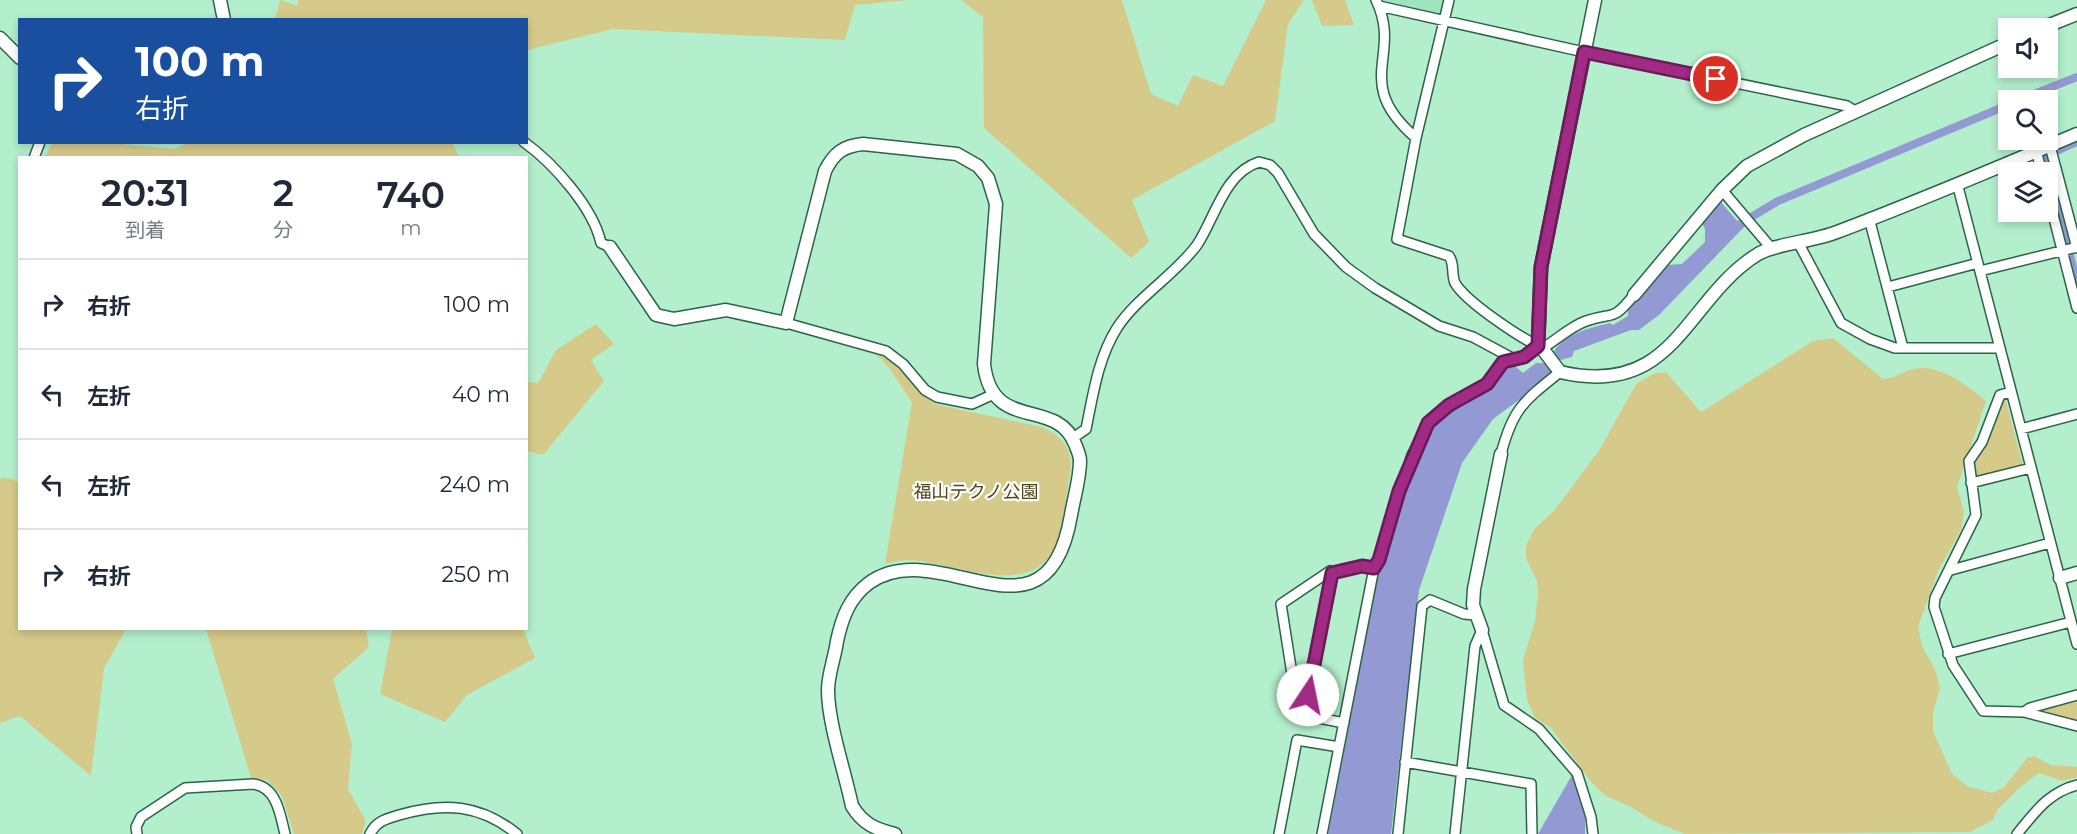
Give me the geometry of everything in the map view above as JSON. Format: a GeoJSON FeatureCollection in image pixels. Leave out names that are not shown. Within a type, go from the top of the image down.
{"type":"FeatureCollection","features":[{"type":"Feature","properties":{"kind":"street"},"geometry":{"type":"LineString","coordinates":[[220,0],[224,18]]}},
{"type":"Feature","properties":{"kind":"street"},"geometry":{"type":"LineString","coordinates":[[1449,0],[1416,138],[1397,239],[1449,256],[1458,287],[1491,316],[1540,348],[1560,372],[1599,376],[1625,372],[1644,364],[1685,332],[1735,272],[1761,253],[1799,244],[1869,219],[2036,151],[2052,151],[2077,135]]}},
{"type":"Feature","properties":{"kind":"street"},"geometry":{"type":"LineString","coordinates":[[1540,348],[1541,267],[1595,0]]}},
{"type":"Feature","properties":{"kind":"street"},"geometry":{"type":"LineString","coordinates":[[1416,138],[1395,118],[1383,99],[1380,79],[1384,27],[1378,3],[1444,21],[1584,52],[1847,106],[1855,111]]}},
{"type":"Feature","properties":{"kind":"street"},"geometry":{"type":"LineString","coordinates":[[2058,22],[2077,14]]}},
{"type":"Feature","properties":{"kind":"street"},"geometry":{"type":"LineString","coordinates":[[0,38],[18,56]]}},
{"type":"Feature","properties":{"kind":"street"},"geometry":{"type":"LineString","coordinates":[[1322,834],[1374,568],[1379,560],[1412,455],[1428,423],[1449,405],[1487,384],[1503,362],[1512,358],[1524,357],[1586,321],[1611,317],[1620,312],[1722,190],[1734,177],[1761,157],[1855,111],[1998,47]]}},
{"type":"Feature","properties":{"kind":"street"},"geometry":{"type":"LineString","coordinates":[[527,144],[542,155],[565,180],[598,230],[601,243],[610,247],[656,315],[674,319],[726,310],[786,323],[886,351],[903,364],[926,390],[937,397],[972,404],[994,394]]}},
{"type":"Feature","properties":{"kind":"street"},"geometry":{"type":"LineString","coordinates":[[786,323],[825,171],[833,156],[849,145],[863,144],[957,154],[978,166],[988,178],[996,204],[984,364],[986,380],[994,394],[1005,405],[1020,412],[1059,423],[1073,438],[1080,457],[1067,542],[1058,561],[1046,574],[1031,582],[1011,586],[915,569],[896,571],[878,577],[850,601],[840,625],[828,689],[830,707],[852,806],[860,819],[873,828],[895,834]]}},
{"type":"Feature","properties":{"kind":"street"},"geometry":{"type":"LineString","coordinates":[[2036,151],[2039,162]]}},
{"type":"Feature","properties":{"kind":"street"},"geometry":{"type":"LineString","coordinates":[[2052,151],[2072,249],[2077,308]]}},
{"type":"Feature","properties":{"kind":"street"},"geometry":{"type":"LineString","coordinates":[[1073,438],[1086,429],[1104,353],[1118,326],[1183,262],[1198,243],[1217,204],[1240,173],[1259,162],[1270,165],[1278,173],[1314,234],[1346,267],[1375,288],[1439,326],[1473,337],[1512,358]]}},
{"type":"Feature","properties":{"kind":"street"},"geometry":{"type":"LineString","coordinates":[[1957,183],[2077,644]]}},
{"type":"Feature","properties":{"kind":"street"},"geometry":{"type":"LineString","coordinates":[[1722,190],[1772,249]]}},
{"type":"Feature","properties":{"kind":"street"},"geometry":{"type":"LineString","coordinates":[[2058,218],[2072,249]]}},
{"type":"Feature","properties":{"kind":"street"},"geometry":{"type":"LineString","coordinates":[[1869,219],[1903,348]]}},
{"type":"Feature","properties":{"kind":"street"},"geometry":{"type":"LineString","coordinates":[[1799,244],[1841,324],[1870,339],[1895,348],[1999,348]]}},
{"type":"Feature","properties":{"kind":"street"},"geometry":{"type":"LineString","coordinates":[[1888,286],[2072,249]]}},
{"type":"Feature","properties":{"kind":"street"},"geometry":{"type":"LineString","coordinates":[[1560,372],[1522,403],[1509,426],[1501,454],[1475,581],[1473,605],[1504,705],[1539,729],[1577,773],[1586,795],[1592,831],[1604,834]]}},
{"type":"Feature","properties":{"kind":"street"},"geometry":{"type":"LineString","coordinates":[[2011,392],[2000,396],[1982,442],[1968,461],[1976,515],[1951,570],[1935,598],[1934,607],[1948,654],[1983,711],[2024,712],[2077,726]]}},
{"type":"Feature","properties":{"kind":"street"},"geometry":{"type":"LineString","coordinates":[[2021,429],[2077,414]]}},
{"type":"Feature","properties":{"kind":"street"},"geometry":{"type":"LineString","coordinates":[[1971,483],[2031,468]]}},
{"type":"Feature","properties":{"kind":"street"},"geometry":{"type":"LineString","coordinates":[[1951,570],[2050,543]]}},
{"type":"Feature","properties":{"kind":"street"},"geometry":{"type":"LineString","coordinates":[[1344,723],[1298,712],[1281,604],[1330,571],[1332,573],[1362,566],[1374,568]]}},
{"type":"Feature","properties":{"kind":"street"},"geometry":{"type":"LineString","coordinates":[[1304,715],[1332,573]]}},
{"type":"Feature","properties":{"kind":"street"},"geometry":{"type":"LineString","coordinates":[[2060,578],[2077,573]]}},
{"type":"Feature","properties":{"kind":"street"},"geometry":{"type":"LineString","coordinates":[[1398,834],[1422,606],[1430,600],[1464,614],[1476,615]]}},
{"type":"Feature","properties":{"kind":"street"},"geometry":{"type":"LineString","coordinates":[[1948,654],[2071,622]]}},
{"type":"Feature","properties":{"kind":"street"},"geometry":{"type":"LineString","coordinates":[[1455,834],[1474,646],[1482,630]]}},
{"type":"Feature","properties":{"kind":"street"},"geometry":{"type":"LineString","coordinates":[[2024,712],[2030,708],[2077,695]]}},
{"type":"Feature","properties":{"kind":"street"},"geometry":{"type":"LineString","coordinates":[[1279,834],[1297,740],[1340,747]]}},
{"type":"Feature","properties":{"kind":"street"},"geometry":{"type":"LineString","coordinates":[[1405,762],[1531,784],[1532,834]]}},
{"type":"Feature","properties":{"kind":"street"},"geometry":{"type":"LineString","coordinates":[[137,834],[136,827],[141,817],[185,788],[253,784],[263,786],[270,792],[277,805],[285,834]]}},
{"type":"Feature","properties":{"kind":"street"},"geometry":{"type":"LineString","coordinates":[[2017,834],[2048,798],[2062,789],[2077,785]]}},
{"type":"Feature","properties":{"kind":"street"},"geometry":{"type":"LineString","coordinates":[[370,834],[381,820],[428,807],[461,808],[492,816],[517,834]]}},
{"type":"Feature","properties":{"kind":"shaded area"},"geometry":{"type":"Polygon","coordinates":[[[1381,0],[1446,0],[1441,17],[1383,5],[1381,0]]]}},
{"type":"Feature","properties":{"kind":"green space"},"geometry":{"type":"Polygon","coordinates":[[[280,0],[298,6],[298,0],[908,0],[855,5],[845,40],[613,29],[528,50],[528,18],[275,18],[280,0]]]}},
{"type":"Feature","properties":{"kind":"green space"},"geometry":{"type":"Polygon","coordinates":[[[961,0],[1122,0],[1151,94],[1178,106],[1193,75],[1223,86],[1266,0],[1304,0],[1288,24],[1275,121],[1132,200],[1149,242],[1131,258],[984,128],[983,17],[961,0]]]}},
{"type":"Feature","properties":{"kind":"green space"},"geometry":{"type":"Polygon","coordinates":[[[1312,0],[1345,0],[1354,25],[1322,26],[1312,0]]]}},
{"type":"Feature","properties":{"kind":"green space"},"geometry":{"type":"Polygon","coordinates":[[[51,144],[122,144],[175,149],[185,144],[453,144],[459,156],[46,156],[51,144]]]}},
{"type":"Feature","properties":{"kind":"green space"},"geometry":{"type":"Polygon","coordinates":[[[596,324],[614,344],[591,360],[604,381],[543,455],[528,451],[528,382],[538,383],[556,350],[596,324]]]}},
{"type":"Feature","properties":{"kind":"green space"},"geometry":{"type":"Polygon","coordinates":[[[1833,338],[1883,379],[1914,369],[1933,369],[1953,377],[1986,401],[1957,487],[1964,512],[1961,530],[1938,571],[1918,627],[1922,646],[1935,669],[1940,688],[1933,713],[1933,731],[1952,774],[1967,786],[1992,793],[2004,787],[2028,757],[2034,756],[2051,765],[2077,767],[2077,777],[2062,781],[2039,773],[2019,788],[1998,809],[1993,820],[1970,832],[1685,834],[1655,822],[1629,806],[1606,796],[1592,783],[1550,727],[1535,718],[1527,700],[1523,660],[1535,621],[1538,594],[1537,581],[1526,558],[1526,546],[1534,529],[1554,511],[1600,449],[1636,384],[1653,374],[1666,372],[1701,412],[1813,341],[1833,338]]]}},
{"type":"Feature","properties":{"kind":"green space","name":"福山テクノ公園"},"geometry":{"type":"Polygon","coordinates":[[[876,354],[896,363],[934,404],[1042,427],[1061,439],[1070,457],[1070,473],[1058,537],[1044,563],[1028,572],[1010,575],[968,571],[907,560],[885,564],[912,402],[890,369],[876,354]]]}},
{"type":"Feature","properties":{"kind":"green space"},"geometry":{"type":"Polygon","coordinates":[[[2005,398],[2023,465],[1975,478],[1972,463],[2005,398]]]}},
{"type":"Feature","properties":{"kind":"green space"},"geometry":{"type":"Polygon","coordinates":[[[5,477],[18,482],[18,630],[125,630],[104,668],[91,776],[20,716],[0,723],[0,479],[5,477]]]}},
{"type":"Feature","properties":{"kind":"green space"},"geometry":{"type":"Polygon","coordinates":[[[206,630],[366,630],[369,647],[333,679],[352,744],[348,789],[366,821],[362,834],[294,834],[282,796],[267,780],[251,778],[206,630]]]}},
{"type":"Feature","properties":{"kind":"green space"},"geometry":{"type":"Polygon","coordinates":[[[392,630],[523,630],[535,658],[467,695],[445,722],[380,694],[392,630]]]}},
{"type":"Feature","properties":{"kind":"green space"},"geometry":{"type":"Polygon","coordinates":[[[2077,700],[2077,723],[2036,714],[2036,709],[2077,700]]]}},
{"type":"Feature","properties":{"kind":"water"},"geometry":{"type":"Polygon","coordinates":[[[1720,201],[1737,221],[1742,218],[1746,225],[1659,315],[1639,330],[1631,330],[1574,351],[1572,357],[1557,361],[1552,355],[1562,342],[1593,327],[1610,323],[1613,325],[1628,316],[1628,310],[1666,265],[1682,264],[1705,242],[1705,229],[1702,223],[1720,201]]]}},
{"type":"Feature","properties":{"kind":"water"},"geometry":{"type":"Polygon","coordinates":[[[1510,362],[1523,373],[1536,363],[1544,363],[1551,372],[1549,378],[1493,419],[1462,463],[1419,590],[1391,834],[1328,834],[1380,564],[1416,453],[1433,420],[1510,362]]]}},
{"type":"Feature","properties":{"kind":"water"},"geometry":{"type":"Polygon","coordinates":[[[1572,775],[1583,804],[1585,834],[1538,834],[1572,775]]]}},
{"type":"Feature","properties":{"kind":"waterway"},"geometry":{"type":"LineString","coordinates":[[2044,90],[2077,77]]}},
{"type":"Feature","properties":{"kind":"waterway"},"geometry":{"type":"LineString","coordinates":[[1743,222],[1778,201],[1998,109]]}},
{"type":"Feature","properties":{"kind":"waterway"},"geometry":{"type":"LineString","coordinates":[[2077,142],[2045,156],[2077,283]]}},
{"type":"Feature","properties":{"kind":"route"},"geometry":{"type":"LineString","coordinates":[[1308,695],[1332,573],[1362,566],[1374,568],[1379,560],[1412,455],[1428,423],[1449,405],[1487,384],[1503,362],[1512,358],[1524,357],[1538,346],[1541,267],[1584,52],[1716,79]]}}]}
